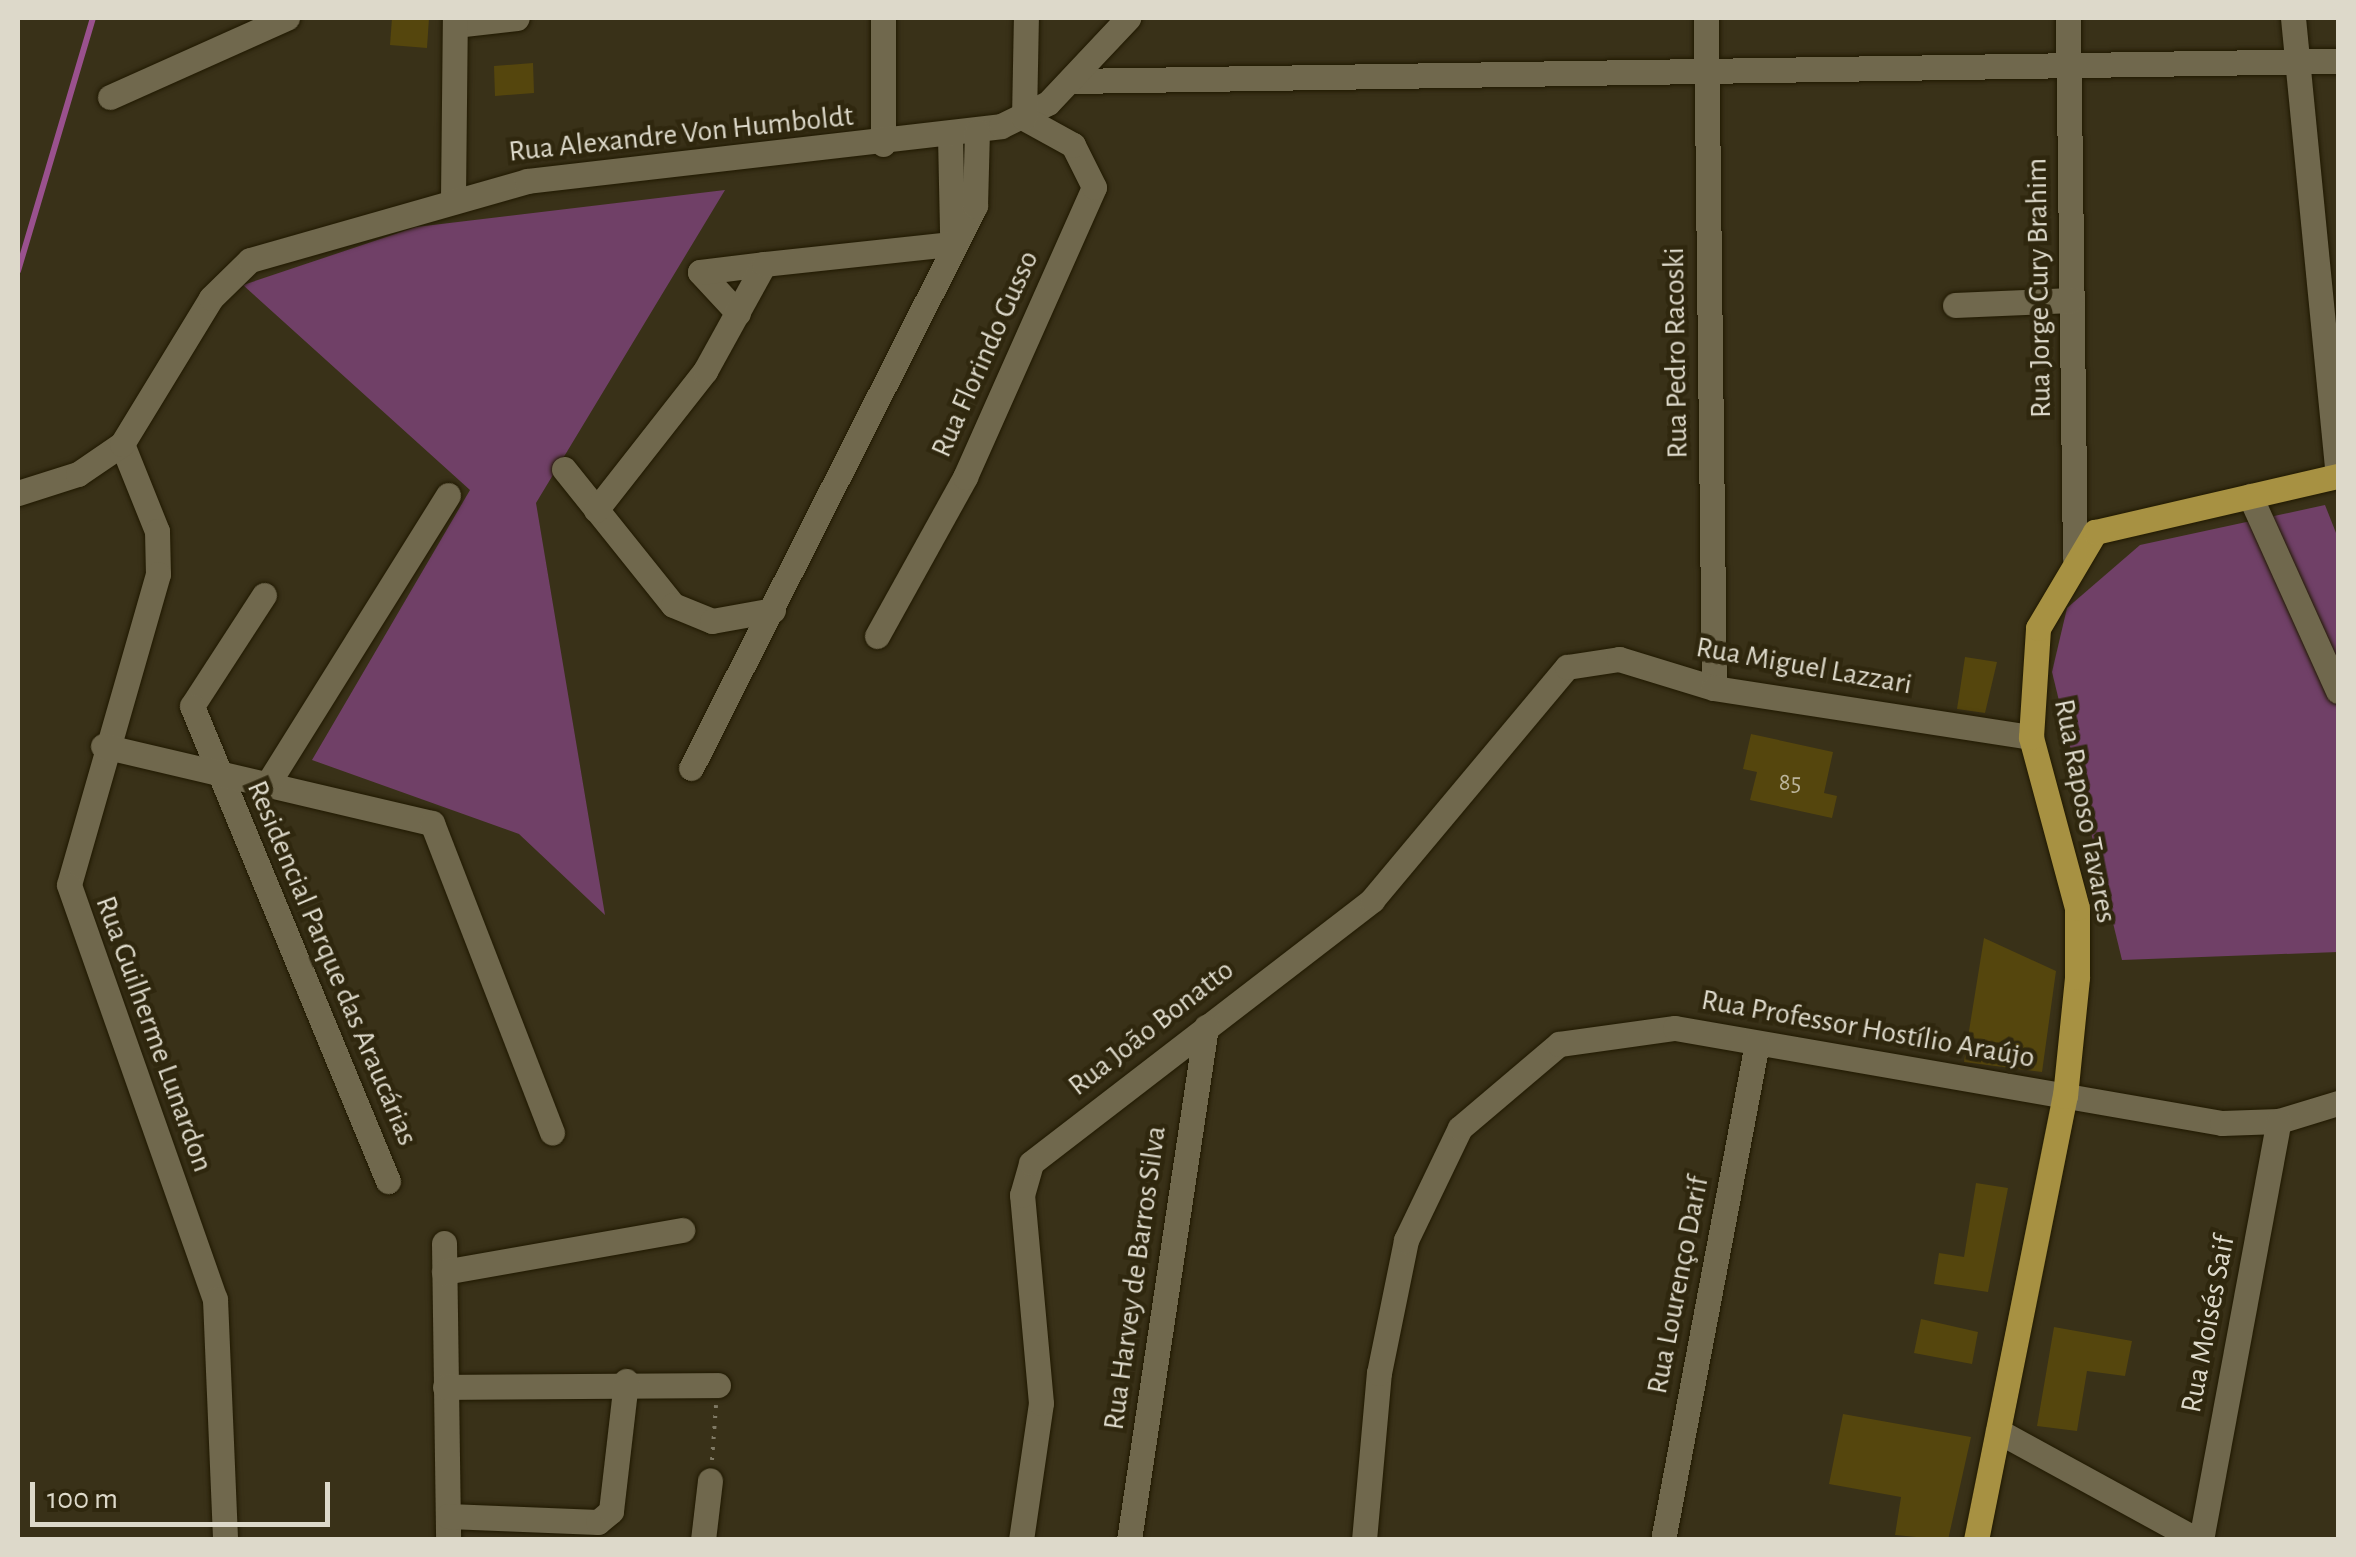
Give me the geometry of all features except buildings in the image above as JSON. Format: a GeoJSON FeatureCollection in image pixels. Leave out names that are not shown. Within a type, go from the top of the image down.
{"type":"FeatureCollection","features":[{"type":"Feature","properties":{"kind":"main road","name":"Rua Raposo Tavares"},"geometry":{"type":"LineString","coordinates":[[1976,1540],[2064,1096],[2077,908],[2031,737],[2028,680],[2038,628],[2075,558],[2095,532],[2338,476]]}},
{"type":"Feature","properties":{"kind":"street"},"geometry":{"type":"LineString","coordinates":[[110,97],[286,18]]}},
{"type":"Feature","properties":{"kind":"street"},"geometry":{"type":"LineString","coordinates":[[452,198],[455,21],[518,18]]}},
{"type":"Feature","properties":{"kind":"street"},"geometry":{"type":"LineString","coordinates":[[883,144],[884,18]]}},
{"type":"Feature","properties":{"kind":"street"},"geometry":{"type":"LineString","coordinates":[[1024,118],[1026,18]]}},
{"type":"Feature","properties":{"kind":"street","name":"Rua Alexandre Von Humboldt"},"geometry":{"type":"LineString","coordinates":[[18,493],[78,474],[122,444],[234,271],[452,198],[564,175],[950,136],[1024,118],[1072,81],[1128,18]]}},
{"type":"Feature","properties":{"kind":"street","name":"Rua Pedro Racoski"},"geometry":{"type":"LineString","coordinates":[[1706,18],[1714,688]]}},
{"type":"Feature","properties":{"kind":"street","name":"Rua Jorge Cury Brahim"},"geometry":{"type":"LineString","coordinates":[[2068,18],[2075,558]]}},
{"type":"Feature","properties":{"kind":"street"},"geometry":{"type":"LineString","coordinates":[[2293,18],[2294,62],[2338,476]]}},
{"type":"Feature","properties":{"kind":"street"},"geometry":{"type":"LineString","coordinates":[[1072,81],[2338,61]]}},
{"type":"Feature","properties":{"kind":"street","name":"Rua Florindo Gusso"},"geometry":{"type":"LineString","coordinates":[[876,636],[965,477],[1092,196],[1085,158],[1024,118]]}},
{"type":"Feature","properties":{"kind":"street"},"geometry":{"type":"LineString","coordinates":[[691,768],[898,373],[951,244],[979,198],[977,131]]}},
{"type":"Feature","properties":{"kind":"street"},"geometry":{"type":"LineString","coordinates":[[950,136],[951,244]]}},
{"type":"Feature","properties":{"kind":"street"},"geometry":{"type":"LineString","coordinates":[[738,313],[700,272],[951,244]]}},
{"type":"Feature","properties":{"kind":"street"},"geometry":{"type":"LineString","coordinates":[[596,510],[685,400],[764,264]]}},
{"type":"Feature","properties":{"kind":"street"},"geometry":{"type":"LineString","coordinates":[[1955,305],[2072,300]]}},
{"type":"Feature","properties":{"kind":"street","name":"Rua Guilherme Lunardon"},"geometry":{"type":"LineString","coordinates":[[122,444],[156,531],[158,574],[71,857],[73,916],[215,1299],[225,1540]]}},
{"type":"Feature","properties":{"kind":"street"},"geometry":{"type":"LineString","coordinates":[[564,469],[672,605],[712,620],[773,610]]}},
{"type":"Feature","properties":{"kind":"street"},"geometry":{"type":"LineString","coordinates":[[270,780],[448,495]]}},
{"type":"Feature","properties":{"kind":"street"},"geometry":{"type":"LineString","coordinates":[[2250,496],[2338,691]]}},
{"type":"Feature","properties":{"kind":"street","name":"Residencial Parque das Araucárias"},"geometry":{"type":"LineString","coordinates":[[264,594],[193,698],[216,770],[388,1182]]}},
{"type":"Feature","properties":{"kind":"street","name":"Rua Miguel Lazzari"},"geometry":{"type":"LineString","coordinates":[[1567,667],[1619,659],[1714,688],[2031,737]]}},
{"type":"Feature","properties":{"kind":"street","name":"Rua João Bonatto"},"geometry":{"type":"LineString","coordinates":[[1021,1540],[1041,1403],[1022,1195],[1030,1163],[1372,900],[1567,667]]}},
{"type":"Feature","properties":{"kind":"street","name":"Residencial Parque das Araucárias"},"geometry":{"type":"LineString","coordinates":[[103,746],[270,780],[432,823],[552,1133]]}},
{"type":"Feature","properties":{"kind":"street","name":"Rua Harvey de Barros Silva"},"geometry":{"type":"LineString","coordinates":[[1129,1540],[1206,1027]]}},
{"type":"Feature","properties":{"kind":"street","name":"Rua Professor Hostílio Araújo"},"geometry":{"type":"LineString","coordinates":[[1364,1540],[1379,1373],[1406,1240],[1460,1128],[1559,1044],[1675,1028],[2222,1123],[2279,1121],[2338,1102]]}},
{"type":"Feature","properties":{"kind":"street","name":"Rua Lourenço Darif"},"geometry":{"type":"LineString","coordinates":[[1663,1540],[1758,1043]]}},
{"type":"Feature","properties":{"kind":"street","name":"Rua Moisés Saif"},"geometry":{"type":"LineString","coordinates":[[2199,1540],[2279,1121]]}},
{"type":"Feature","properties":{"kind":"street"},"geometry":{"type":"LineString","coordinates":[[444,1272],[682,1230]]}},
{"type":"Feature","properties":{"kind":"street"},"geometry":{"type":"LineString","coordinates":[[444,1243],[448,1528],[598,1522],[610,1511],[626,1381]]}},
{"type":"Feature","properties":{"kind":"street"},"geometry":{"type":"LineString","coordinates":[[445,1387],[626,1381],[718,1386]]}},
{"type":"Feature","properties":{"kind":"street"},"geometry":{"type":"LineString","coordinates":[[1998,1431],[2199,1540]]}},
{"type":"Feature","properties":{"kind":"street"},"geometry":{"type":"LineString","coordinates":[[703,1540],[710,1480]]}},
{"type":"Feature","properties":{"kind":"path"},"geometry":{"type":"LineString","coordinates":[[710,1480],[718,1386]]}},
{"type":"Feature","properties":{"kind":"shaded area"},"geometry":{"type":"Polygon","coordinates":[[[725,190],[536,503],[605,915],[519,834],[312,760],[470,490],[243,285],[416,227],[725,190]]]}},
{"type":"Feature","properties":{"kind":"shaded area"},"geometry":{"type":"Polygon","coordinates":[[[2325,505],[2338,538],[2338,952],[2122,960],[2052,672],[2067,608],[2140,545],[2325,505]]]}},
{"type":"Feature","properties":{"kind":"waterway"},"geometry":{"type":"LineString","coordinates":[[18,271],[93,18]]}}]}
